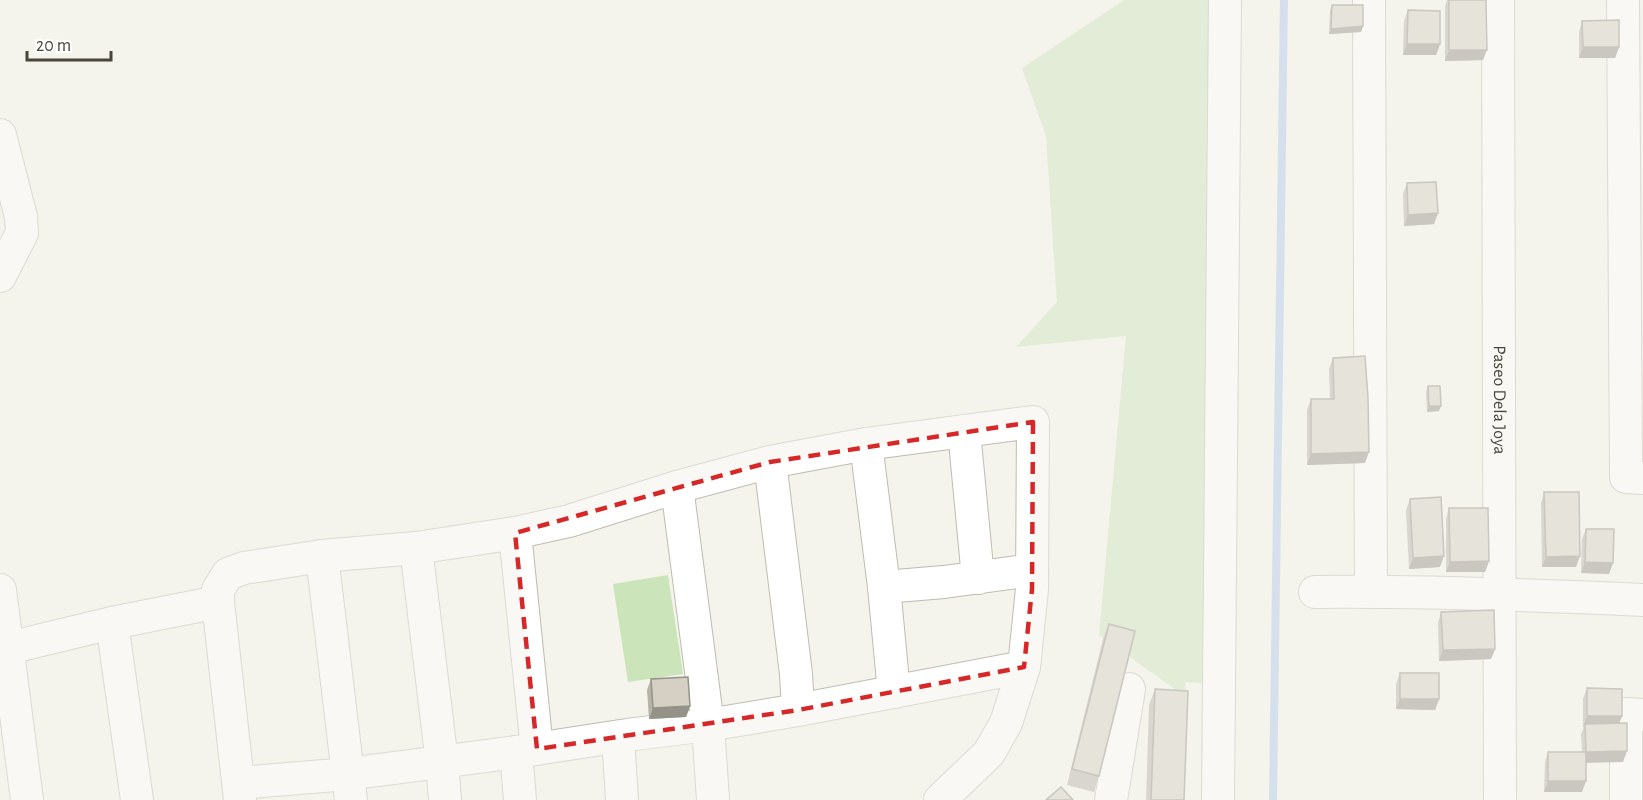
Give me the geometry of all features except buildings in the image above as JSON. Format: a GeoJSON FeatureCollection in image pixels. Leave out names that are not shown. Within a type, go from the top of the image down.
{"type":"FeatureCollection","features":[{"type":"Feature","properties":{"kind":"street"},"geometry":{"type":"LineString","coordinates":[[1218,800],[1225,0]]}},
{"type":"Feature","properties":{"kind":"street"},"geometry":{"type":"LineString","coordinates":[[1369,0],[1371,591]]}},
{"type":"Feature","properties":{"kind":"street","name":"Paseo Dela Joya"},"geometry":{"type":"LineString","coordinates":[[1498,0],[1500,800]]}},
{"type":"Feature","properties":{"kind":"street"},"geometry":{"type":"LineString","coordinates":[[1623,0],[1626,477],[1643,478]]}},
{"type":"Feature","properties":{"kind":"street"},"geometry":{"type":"LineString","coordinates":[[0,135],[21,218],[22,232],[0,276]]}},
{"type":"Feature","properties":{"kind":"street"},"geometry":{"type":"LineString","coordinates":[[940,800],[989,753],[1006,723],[1024,667],[1032,589],[1034,422],[866,444],[770,462],[677,487],[569,521],[515,533],[416,548],[322,556],[244,568],[228,574],[218,590],[239,792],[350,787],[442,762],[798,710],[1024,667]]}},
{"type":"Feature","properties":{"kind":"street"},"geometry":{"type":"LineString","coordinates":[[964,430],[978,578]]}},
{"type":"Feature","properties":{"kind":"street"},"geometry":{"type":"LineString","coordinates":[[866,444],[884,587],[894,692]]}},
{"type":"Feature","properties":{"kind":"street"},"geometry":{"type":"LineString","coordinates":[[770,462],[796,674],[798,710]]}},
{"type":"Feature","properties":{"kind":"street"},"geometry":{"type":"LineString","coordinates":[[677,487],[708,724],[713,800]]}},
{"type":"Feature","properties":{"kind":"street"},"geometry":{"type":"LineString","coordinates":[[515,533],[527,751],[520,800]]}},
{"type":"Feature","properties":{"kind":"street"},"geometry":{"type":"LineString","coordinates":[[416,548],[445,800]]}},
{"type":"Feature","properties":{"kind":"street"},"geometry":{"type":"LineString","coordinates":[[322,556],[350,787]]}},
{"type":"Feature","properties":{"kind":"street"},"geometry":{"type":"LineString","coordinates":[[884,587],[944,582],[1032,570]]}},
{"type":"Feature","properties":{"kind":"street"},"geometry":{"type":"LineString","coordinates":[[0,590],[4,650],[27,800]]}},
{"type":"Feature","properties":{"kind":"street"},"geometry":{"type":"LineString","coordinates":[[1315,592],[1500,594],[1643,600]]}},
{"type":"Feature","properties":{"kind":"street"},"geometry":{"type":"LineString","coordinates":[[4,650],[112,623],[218,602]]}},
{"type":"Feature","properties":{"kind":"street"},"geometry":{"type":"LineString","coordinates":[[112,623],[137,800]]}},
{"type":"Feature","properties":{"kind":"street"},"geometry":{"type":"LineString","coordinates":[[1111,800],[1129,689]]}},
{"type":"Feature","properties":{"kind":"street"},"geometry":{"type":"LineString","coordinates":[[1626,800],[1626,714],[1643,715]]}},
{"type":"Feature","properties":{"kind":"street"},"geometry":{"type":"LineString","coordinates":[[618,737],[622,800]]}},
{"type":"Feature","properties":{"kind":"highlighted area"},"geometry":{"type":"Polygon","coordinates":[[[1033,422],[1032,589],[1024,667],[798,710],[537,749],[515,533],[770,462],[1033,422]]]}},
{"type":"Feature","properties":{"kind":"green space"},"geometry":{"type":"Polygon","coordinates":[[[1124,0],[1223,0],[1233,685],[1185,682],[1186,697],[1099,635],[1126,336],[1016,347],[1057,302],[1046,136],[1022,68],[1124,0]]]}},
{"type":"Feature","properties":{"kind":"green space"},"geometry":{"type":"Polygon","coordinates":[[[668,575],[683,674],[628,682],[613,584],[668,575]]]}},
{"type":"Feature","properties":{"kind":"waterway"},"geometry":{"type":"LineString","coordinates":[[1273,800],[1284,0]]}}]}
